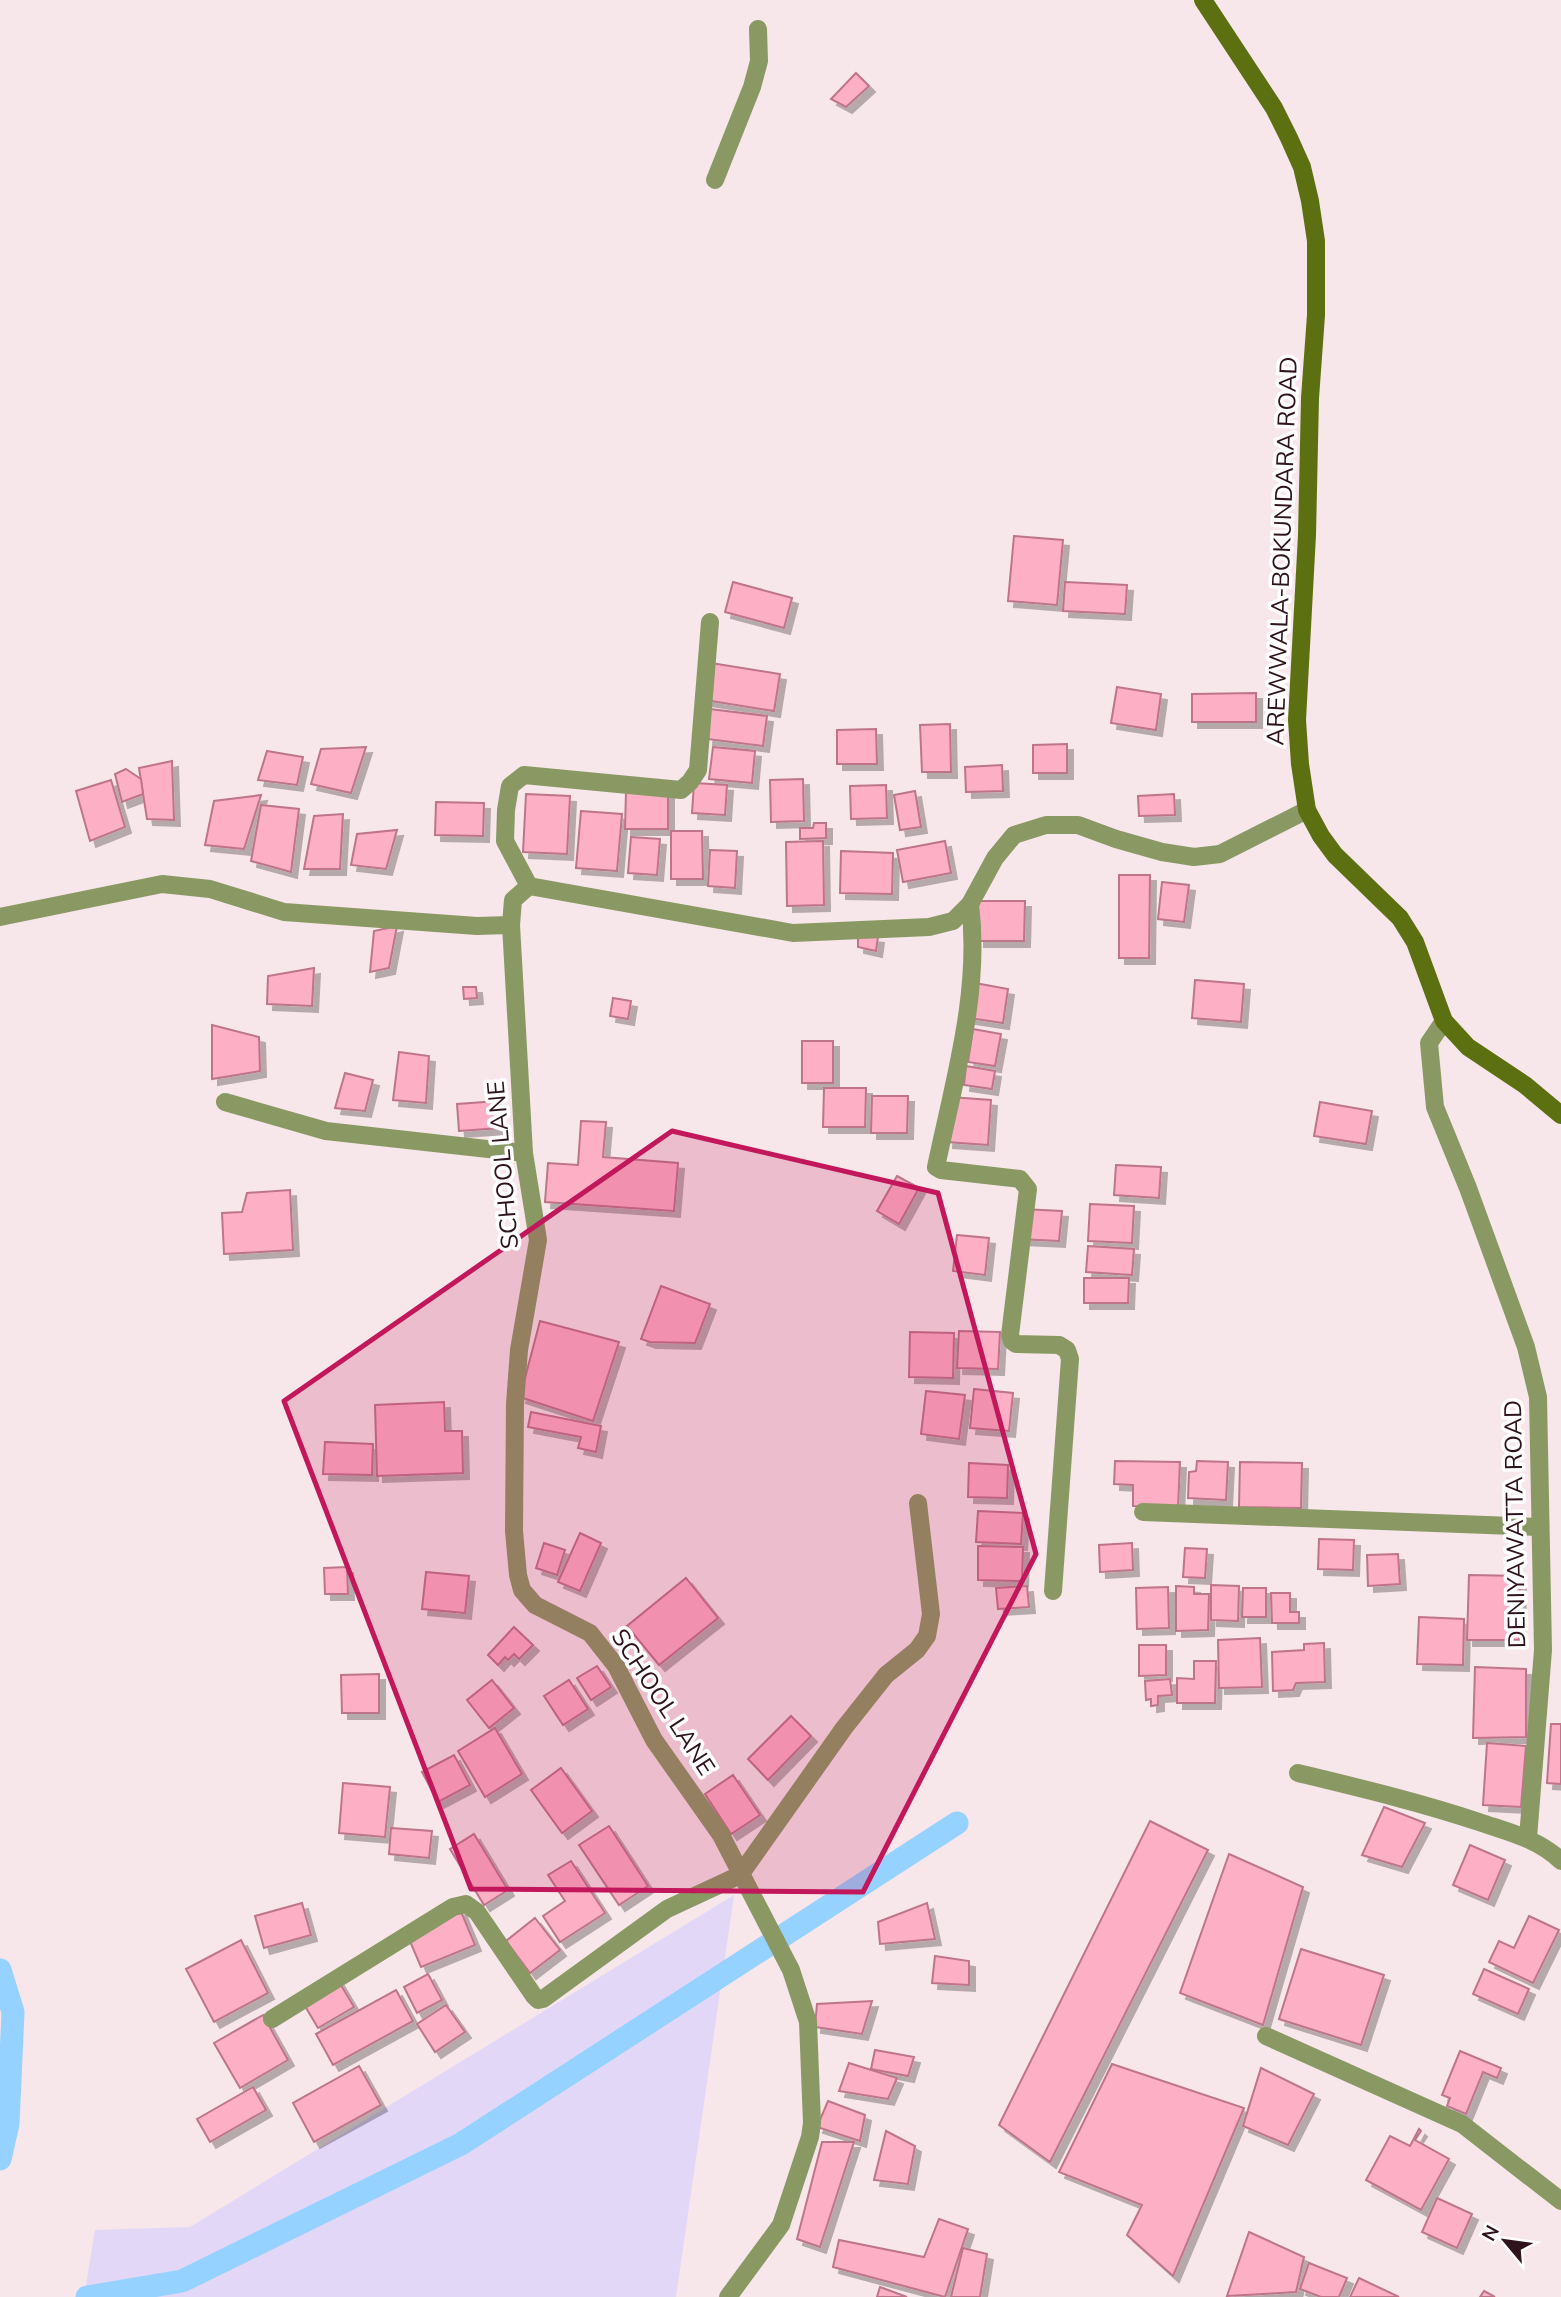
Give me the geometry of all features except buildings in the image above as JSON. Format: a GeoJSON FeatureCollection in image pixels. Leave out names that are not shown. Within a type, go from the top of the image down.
{"type":"FeatureCollection","features":[{"type":"Feature","properties":{"kind":"street","name":"AREWWALA-BOKUNDARA ROAD"},"geometry":{"type":"LineString","coordinates":[[1203,0],[1275,108],[1302,167],[1311,201],[1316,241],[1316,316],[1310,398],[1307,535],[1297,720],[1307,810],[1335,855],[1400,918],[1423,961],[1444,1021],[1468,1047],[1525,1085],[1561,1115]]}},
{"type":"Feature","properties":{"kind":"street"},"geometry":{"type":"LineString","coordinates":[[715,180],[752,87],[759,61],[758,29]]}},
{"type":"Feature","properties":{"kind":"street"},"geometry":{"type":"LineString","coordinates":[[710,622],[698,770],[690,782],[681,790],[524,775],[510,786],[505,841],[529,886],[793,933],[929,927],[953,920],[970,904],[995,858],[1014,835],[1046,825],[1078,825],[1162,852],[1194,857],[1220,854],[1307,810]]}},
{"type":"Feature","properties":{"kind":"street"},"geometry":{"type":"LineString","coordinates":[[0,917],[162,884],[210,888],[284,912],[477,926],[511,925]]}},
{"type":"Feature","properties":{"kind":"street","name":"SCHOOL LANE"},"geometry":{"type":"LineString","coordinates":[[529,886],[513,900],[511,925],[524,1153],[538,1240],[519,1350],[515,1404],[514,1531],[518,1575],[522,1590],[535,1605],[590,1633],[616,1666],[654,1740],[721,1835],[791,1970],[808,2022],[812,2123],[810,2137],[780,2225],[728,2297]]}},
{"type":"Feature","properties":{"kind":"street"},"geometry":{"type":"LineString","coordinates":[[970,904],[974,933],[972,975],[963,1037],[936,1167],[941,1170],[1020,1179],[1028,1189],[1010,1335],[1016,1344],[1059,1345],[1068,1350],[1070,1359],[1053,1591]]}},
{"type":"Feature","properties":{"kind":"street","name":"DENIYAWATTA ROAD"},"geometry":{"type":"LineString","coordinates":[[1444,1021],[1429,1044],[1435,1107],[1468,1188],[1526,1347],[1538,1397],[1541,1429],[1543,1650],[1528,1838]]}},
{"type":"Feature","properties":{"kind":"street"},"geometry":{"type":"LineString","coordinates":[[225,1102],[326,1131],[524,1153]]}},
{"type":"Feature","properties":{"kind":"street"},"geometry":{"type":"LineString","coordinates":[[272,2018],[453,1906],[466,1904],[477,1912],[534,1996],[538,2000],[543,1999],[667,1909],[740,1875],[844,1728],[886,1675],[918,1650],[927,1636],[931,1614],[918,1503]]}},
{"type":"Feature","properties":{"kind":"street"},"geometry":{"type":"LineString","coordinates":[[1143,1512],[1540,1527]]}},
{"type":"Feature","properties":{"kind":"street"},"geometry":{"type":"LineString","coordinates":[[1298,1773],[1414,1800],[1528,1838],[1555,1854],[1561,1861]]}},
{"type":"Feature","properties":{"kind":"street"},"geometry":{"type":"LineString","coordinates":[[1266,2035],[1462,2124],[1561,2201]]}},
{"type":"Feature","properties":{"kind":"highlighted area"},"geometry":{"type":"Polygon","coordinates":[[[672,1131],[938,1193],[1036,1554],[863,1892],[471,1889],[284,1401],[672,1131]]]}},
{"type":"Feature","properties":{"kind":"shaded area"},"geometry":{"type":"Polygon","coordinates":[[[734,1895],[676,2297],[84,2297],[95,2230],[190,2227],[734,1895]]]}},
{"type":"Feature","properties":{"kind":"waterway"},"geometry":{"type":"LineString","coordinates":[[87,2297],[182,2281],[461,2144],[957,1823]]}},
{"type":"Feature","properties":{"kind":"waterway"},"geometry":{"type":"LineString","coordinates":[[0,1970],[13,2012],[8,2124],[0,2159]]}}]}
